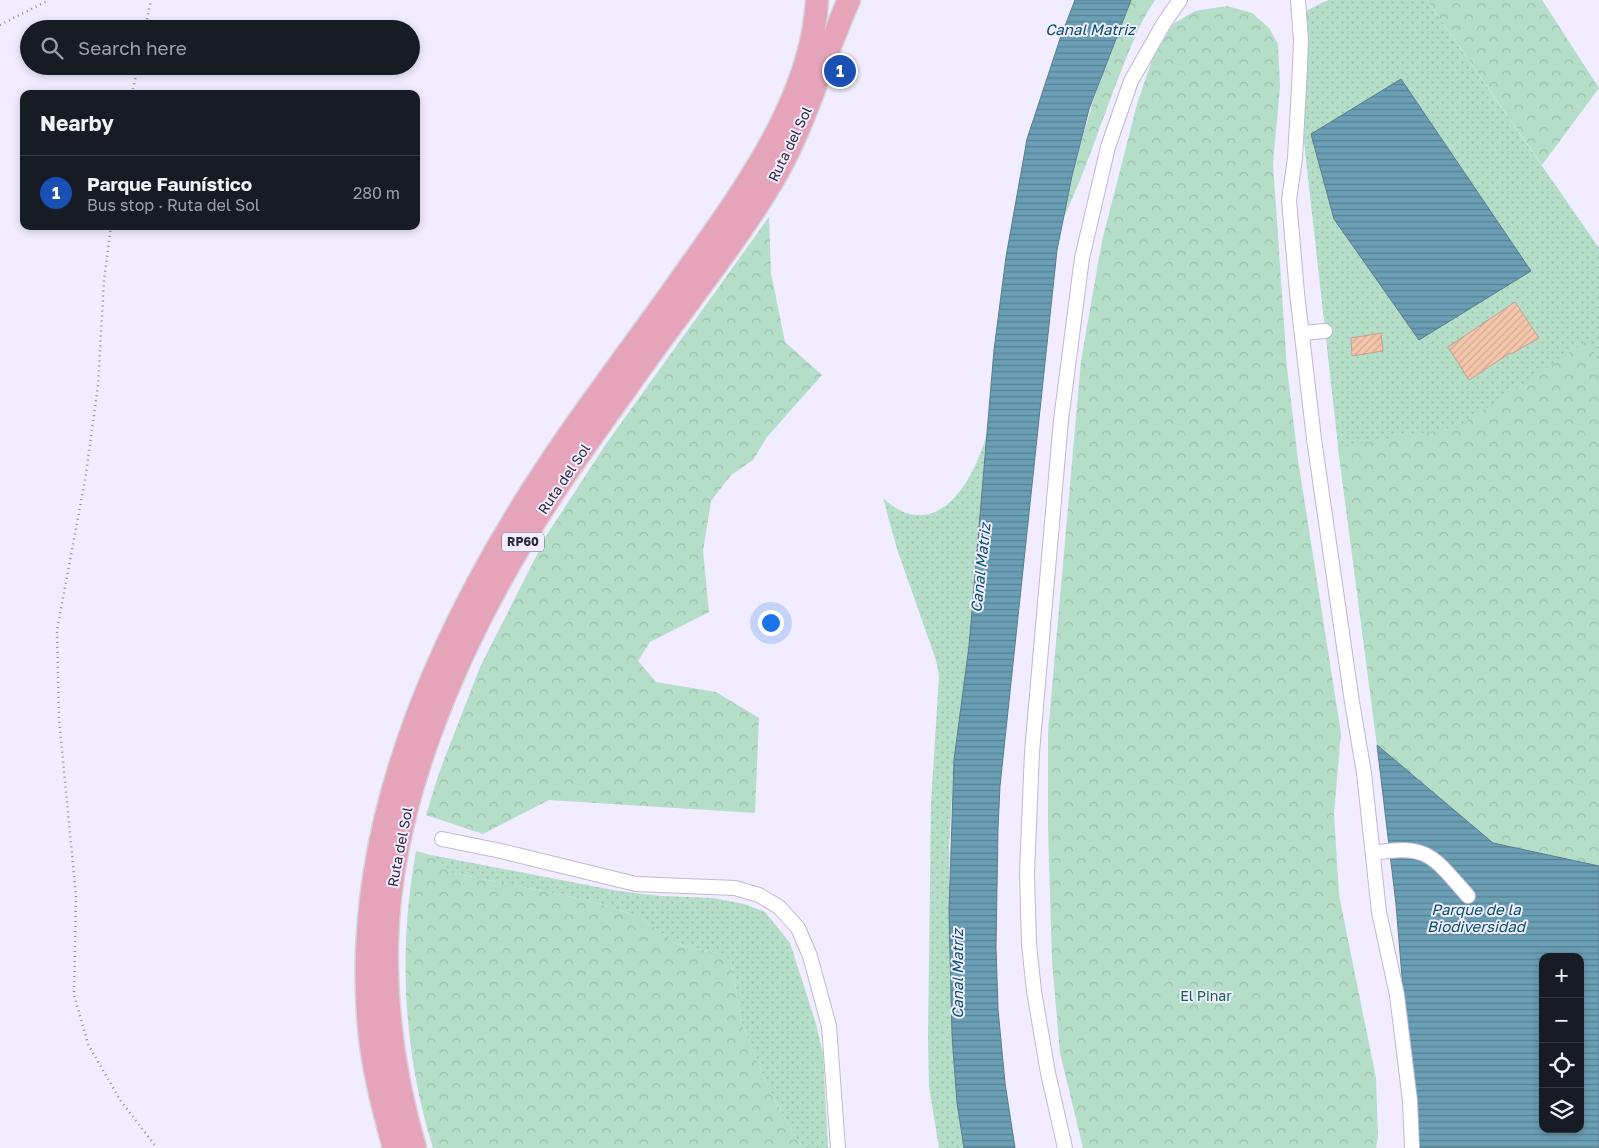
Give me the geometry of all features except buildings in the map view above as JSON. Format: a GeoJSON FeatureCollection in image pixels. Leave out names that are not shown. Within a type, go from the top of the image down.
{"type":"FeatureCollection","features":[{"type":"Feature","properties":{"kind":"main road","name":"Ruta del Sol"},"geometry":{"type":"LineString","coordinates":[[394,1148],[376,1076],[370,1040],[367,993],[368,938],[378,853],[407,742],[440,660],[472,592],[516,516],[573,430],[737,200],[762,159],[792,96],[808,54],[818,0]]}},
{"type":"Feature","properties":{"kind":"main road","name":"Ruta del Sol"},"geometry":{"type":"LineString","coordinates":[[416,1148],[405,1114],[392,1051],[386,971],[387,937],[400,841],[409,801],[427,745],[467,649],[524,539],[573,465],[722,255],[780,168],[811,99],[849,0]]}},
{"type":"Feature","properties":{"kind":"street"},"geometry":{"type":"LineString","coordinates":[[1065,1148],[1048,1073],[1034,991],[1029,944],[1027,874],[1032,752],[1062,411],[1080,268],[1108,147],[1131,81],[1164,22],[1180,0]]}},
{"type":"Feature","properties":{"kind":"street"},"geometry":{"type":"LineString","coordinates":[[1298,0],[1301,40],[1299,87],[1295,158],[1288,200],[1314,439],[1364,773],[1380,912],[1397,995],[1410,1101],[1412,1148]]}},
{"type":"Feature","properties":{"kind":"street"},"geometry":{"type":"LineString","coordinates":[[1302,333],[1325,331]]}},
{"type":"Feature","properties":{"kind":"street"},"geometry":{"type":"LineString","coordinates":[[442,839],[501,851],[636,884],[734,888],[759,895],[779,907],[798,928],[807,949],[829,1026],[838,1148]]}},
{"type":"Feature","properties":{"kind":"street"},"geometry":{"type":"LineString","coordinates":[[1374,853],[1407,848],[1420,850],[1434,858],[1468,896]]}},
{"type":"Feature","properties":{"kind":"path"},"geometry":{"type":"LineString","coordinates":[[0,25],[49,0]]}},
{"type":"Feature","properties":{"kind":"path"},"geometry":{"type":"LineString","coordinates":[[147,20],[151,0]]}},
{"type":"Feature","properties":{"kind":"path"},"geometry":{"type":"LineString","coordinates":[[133,90],[136,75]]}},
{"type":"Feature","properties":{"kind":"path"},"geometry":{"type":"LineString","coordinates":[[111,230],[94,414],[85,480],[58,630],[59,719],[76,896],[74,995],[88,1044],[120,1100],[157,1148]]}},
{"type":"Feature","properties":{"kind":"green space"},"geometry":{"type":"Polygon","coordinates":[[[1131,0],[1155,0],[1133,41],[1064,217],[1083,134],[1110,53],[1131,0]]]}},
{"type":"Feature","properties":{"kind":"green space"},"geometry":{"type":"Polygon","coordinates":[[[1328,0],[1427,0],[1599,248],[1599,866],[1493,843],[1377,745],[1339,455],[1304,142],[1304,12],[1328,0]]]}},
{"type":"Feature","properties":{"kind":"green space"},"geometry":{"type":"Polygon","coordinates":[[[1427,0],[1542,0],[1599,88],[1542,165],[1427,0]]]}},
{"type":"Feature","properties":{"kind":"green space","name":"El Pinar"},"geometry":{"type":"Polygon","coordinates":[[[1227,6],[1252,13],[1269,28],[1278,44],[1280,87],[1273,163],[1287,368],[1298,460],[1341,733],[1334,814],[1339,895],[1376,1078],[1378,1137],[1376,1148],[1083,1148],[1060,1053],[1052,962],[1048,829],[1048,733],[1081,361],[1102,241],[1137,104],[1152,60],[1173,24],[1195,11],[1227,6]]]}},
{"type":"Feature","properties":{"kind":"green space"},"geometry":{"type":"Polygon","coordinates":[[[769,217],[771,273],[785,342],[822,375],[767,437],[753,460],[731,475],[711,501],[703,551],[709,612],[650,642],[638,661],[656,682],[716,692],[759,718],[755,813],[549,800],[483,834],[426,815],[439,773],[480,667],[548,533],[606,444],[769,217]]]}},
{"type":"Feature","properties":{"kind":"green space"},"geometry":{"type":"Polygon","coordinates":[[[1585,342],[1599,360],[1599,866],[1493,843],[1377,745],[1338,446],[1457,428],[1585,342]]]}},
{"type":"Feature","properties":{"kind":"green space"},"geometry":{"type":"Polygon","coordinates":[[[988,428],[969,646],[954,760],[949,848],[952,1035],[957,1103],[964,1148],[939,1148],[929,1087],[928,1038],[931,803],[939,676],[936,660],[897,549],[883,498],[903,512],[921,515],[938,511],[952,500],[965,484],[983,447],[988,428]]]}},
{"type":"Feature","properties":{"kind":"green space"},"geometry":{"type":"Polygon","coordinates":[[[416,851],[431,855],[453,873],[587,900],[643,919],[676,944],[722,954],[731,961],[742,1024],[770,1092],[802,1148],[433,1148],[415,1075],[406,1001],[407,926],[410,888],[416,851]]]}},
{"type":"Feature","properties":{"kind":"green space"},"geometry":{"type":"Polygon","coordinates":[[[431,855],[618,891],[662,896],[713,898],[744,904],[765,912],[790,943],[816,1024],[823,1054],[828,1148],[802,1148],[770,1092],[742,1024],[731,961],[722,954],[676,944],[643,919],[587,900],[453,873],[431,855]]]}},
{"type":"Feature","properties":{"kind":"water","name":"Canal Matriz"},"geometry":{"type":"Polygon","coordinates":[[[1075,0],[1131,0],[1089,109],[1072,176],[1057,250],[1000,786],[996,947],[998,1009],[1005,1083],[1015,1148],[964,1148],[957,1103],[952,1035],[949,911],[954,760],[969,646],[994,350],[1006,257],[1027,139],[1075,0]]]}},
{"type":"Feature","properties":{"kind":"water"},"geometry":{"type":"Polygon","coordinates":[[[1401,79],[1531,271],[1419,340],[1334,219],[1311,134],[1401,79]]]}},
{"type":"Feature","properties":{"kind":"water","name":"Parque de la Biodiversidad"},"geometry":{"type":"Polygon","coordinates":[[[1377,745],[1493,843],[1599,866],[1599,1148],[1416,1148],[1396,904],[1377,745]]]}},
{"type":"Feature","properties":{"kind":"place","name":"Parque Faunístico"},"geometry":{"type":"Point","coordinates":[840,71]}}]}
